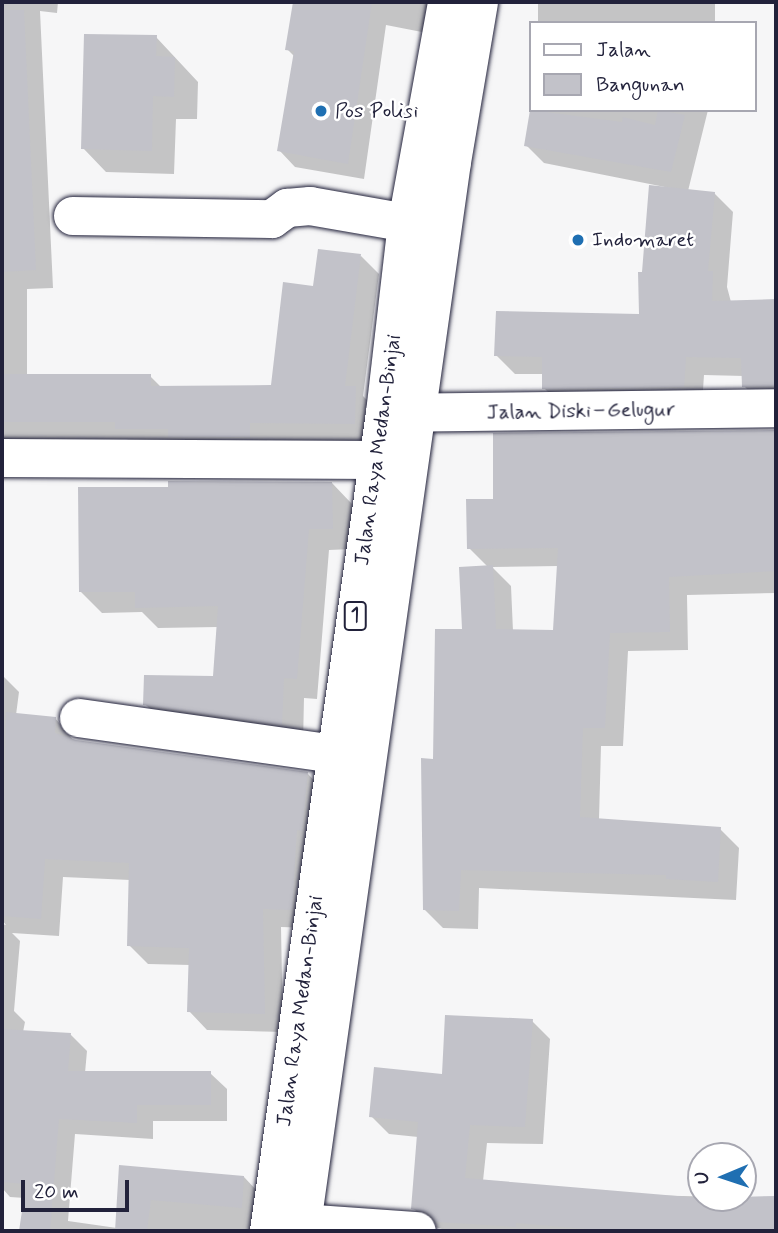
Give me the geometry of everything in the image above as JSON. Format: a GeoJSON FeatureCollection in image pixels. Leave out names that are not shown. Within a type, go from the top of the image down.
{"type":"FeatureCollection","features":[{"type":"Feature","properties":{"kind":"main road","name":"Jalan Raya Medan-Binjai"},"geometry":{"type":"LineString","coordinates":[[401,413],[407,223],[447,2]]}},
{"type":"Feature","properties":{"kind":"main road","name":"Jalan Raya Medan-Binjai"},"geometry":{"type":"LineString","coordinates":[[291,1228],[393,462],[479,2]]}},
{"type":"Feature","properties":{"kind":"main road"},"geometry":{"type":"LineString","coordinates":[[73,216],[272,219],[287,208],[310,206],[407,223]]}},
{"type":"Feature","properties":{"kind":"main road","name":"Jalan Diski–Gelugur"},"geometry":{"type":"LineString","coordinates":[[401,413],[776,408]]}},
{"type":"Feature","properties":{"kind":"main road"},"geometry":{"type":"LineString","coordinates":[[2,458],[393,462]]}},
{"type":"Feature","properties":{"kind":"main road","name":"Jalan Raya Medan-Binjai"},"geometry":{"type":"LineString","coordinates":[[291,1228],[335,754],[393,462]]}},
{"type":"Feature","properties":{"kind":"main road"},"geometry":{"type":"LineString","coordinates":[[79,718],[335,754]]}},
{"type":"Feature","properties":{"kind":"main road"},"geometry":{"type":"LineString","coordinates":[[291,1228],[417,1231]]}},
{"type":"Feature","properties":{"kind":"building"},"geometry":{"type":"Polygon","coordinates":[[[293,2],[372,2],[348,164],[277,151],[294,51],[285,50],[293,2]]]}},
{"type":"Feature","properties":{"kind":"building"},"geometry":{"type":"Polygon","coordinates":[[[2,10],[24,10],[36,270],[2,272],[2,10]]]}},
{"type":"Feature","properties":{"kind":"building"},"geometry":{"type":"Polygon","coordinates":[[[84,34],[157,35],[156,56],[175,57],[174,97],[153,96],[152,151],[81,149],[84,34]]]}},
{"type":"Feature","properties":{"kind":"building"},"geometry":{"type":"Polygon","coordinates":[[[530,110],[622,122],[623,117],[655,125],[658,112],[685,115],[671,172],[524,146],[530,110]]]}},
{"type":"Feature","properties":{"kind":"building"},"geometry":{"type":"Polygon","coordinates":[[[649,185],[715,192],[708,271],[713,271],[712,301],[776,299],[776,386],[742,387],[741,358],[686,357],[684,387],[542,389],[542,357],[494,356],[496,311],[639,314],[638,272],[642,272],[649,185]]]}},
{"type":"Feature","properties":{"kind":"building"},"geometry":{"type":"Polygon","coordinates":[[[318,249],[361,254],[345,386],[356,386],[355,424],[250,423],[250,437],[168,437],[168,429],[115,429],[115,422],[2,422],[2,374],[151,374],[151,386],[271,385],[283,282],[313,286],[318,249]]]}},
{"type":"Feature","properties":{"kind":"building"},"geometry":{"type":"Polygon","coordinates":[[[776,430],[776,571],[669,577],[670,632],[610,633],[605,728],[583,728],[580,817],[721,827],[718,882],[666,879],[666,875],[461,870],[459,911],[423,910],[421,758],[433,759],[435,629],[462,629],[459,567],[493,565],[496,629],[553,630],[558,548],[467,549],[466,499],[493,499],[493,433],[776,430]]]}},
{"type":"Feature","properties":{"kind":"building"},"geometry":{"type":"Polygon","coordinates":[[[168,481],[332,482],[333,529],[309,529],[297,679],[284,678],[282,725],[143,705],[144,675],[213,676],[218,606],[135,608],[135,592],[79,592],[78,487],[168,487],[168,481]]]}},
{"type":"Feature","properties":{"kind":"building"},"geometry":{"type":"Polygon","coordinates":[[[6,712],[56,717],[55,733],[76,740],[308,772],[302,831],[297,830],[292,910],[263,909],[265,1014],[187,1012],[189,948],[127,946],[129,863],[45,859],[41,919],[2,916],[6,712]]]}},
{"type":"Feature","properties":{"kind":"building"},"geometry":{"type":"Polygon","coordinates":[[[445,1015],[533,1019],[525,1127],[470,1125],[465,1178],[687,1197],[687,1212],[757,1212],[757,1197],[776,1196],[776,1231],[612,1231],[516,1223],[516,1227],[437,1222],[429,1213],[411,1209],[418,1122],[369,1117],[374,1067],[442,1074],[445,1015]]]}},
{"type":"Feature","properties":{"kind":"building"},"geometry":{"type":"Polygon","coordinates":[[[2,1029],[71,1033],[68,1071],[211,1071],[211,1105],[137,1105],[137,1123],[59,1119],[50,1231],[19,1231],[26,1184],[2,1182],[2,1029]]]}},
{"type":"Feature","properties":{"kind":"building"},"geometry":{"type":"Polygon","coordinates":[[[119,1165],[244,1176],[242,1208],[151,1200],[147,1231],[115,1231],[119,1165]]]}},
{"type":"Feature","properties":{"kind":"place","name":"Pos Polisi"},"geometry":{"type":"Point","coordinates":[321,111]}},
{"type":"Feature","properties":{"kind":"place","name":"Indomaret"},"geometry":{"type":"Point","coordinates":[578,240]}}]}
